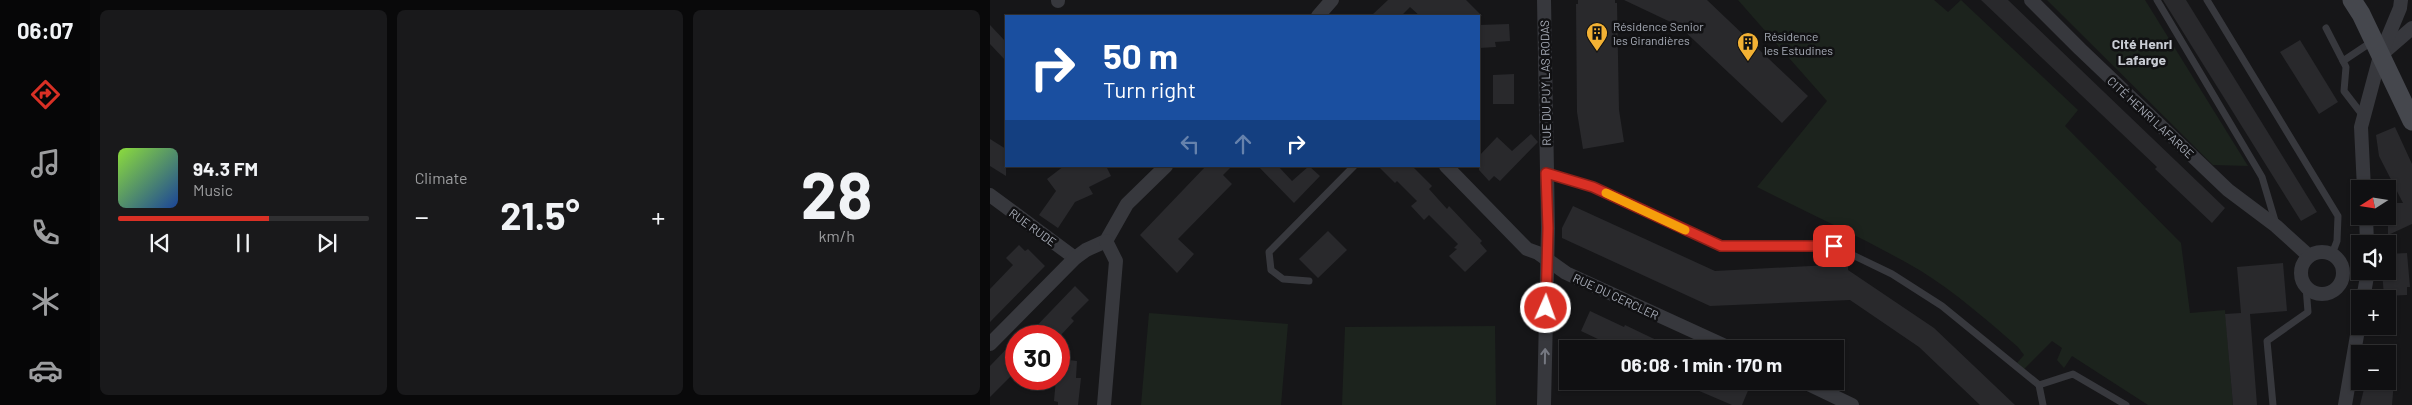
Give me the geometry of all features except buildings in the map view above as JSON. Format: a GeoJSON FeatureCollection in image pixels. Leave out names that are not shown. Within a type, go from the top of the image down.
{"type":"FeatureCollection","features":[{"type":"Feature","properties":{"kind":"main road"},"geometry":{"type":"LineString","coordinates":[[2352,0],[2412,121]]}},
{"type":"Feature","properties":{"kind":"street"},"geometry":{"type":"LineString","coordinates":[[1319,15],[1332,0]]}},
{"type":"Feature","properties":{"kind":"street","name":"RUE DU PUY LAS RODAS"},"geometry":{"type":"LineString","coordinates":[[1544,0],[1548,261],[1544,405]]}},
{"type":"Feature","properties":{"kind":"street","name":"CITÉ HENRI LAFARGE"},"geometry":{"type":"LineString","coordinates":[[2031,0],[2228,190],[2276,226],[2308,256]]}},
{"type":"Feature","properties":{"kind":"street"},"geometry":{"type":"LineString","coordinates":[[2364,180],[2361,127],[2377,48],[2400,8],[2401,0]]}},
{"type":"Feature","properties":{"kind":"street"},"geometry":{"type":"LineString","coordinates":[[2377,48],[2412,28]]}},
{"type":"Feature","properties":{"kind":"street"},"geometry":{"type":"LineString","coordinates":[[990,344],[1075,258],[1086,250],[1106,242],[1127,204],[1165,167]]}},
{"type":"Feature","properties":{"kind":"street","name":"RUE DU CERCLER"},"geometry":{"type":"LineString","coordinates":[[1447,167],[1527,249],[1566,273],[1712,340]]}},
{"type":"Feature","properties":{"kind":"street","name":"RUE RUDE"},"geometry":{"type":"LineString","coordinates":[[990,195],[1075,258]]}},
{"type":"Feature","properties":{"kind":"street"},"geometry":{"type":"LineString","coordinates":[[1104,405],[1116,261],[1106,242]]}},
{"type":"Feature","properties":{"kind":"street"},"geometry":{"type":"LineString","coordinates":[[2321,251],[2332,254],[2339,260],[2343,273],[2338,286],[2325,294],[2311,291],[2306,287],[2300,274],[2304,261],[2308,256],[2321,251]]}},
{"type":"Feature","properties":{"kind":"street"},"geometry":{"type":"LineString","coordinates":[[2343,273],[2351,273]]}},
{"type":"Feature","properties":{"kind":"street"},"geometry":{"type":"LineString","coordinates":[[2345,405],[2357,335]]}},
{"type":"Feature","properties":{"kind":"street"},"geometry":{"type":"LineString","coordinates":[[1821,390],[1852,405]]}},
{"type":"Feature","properties":{"kind":"lane"},"geometry":{"type":"LineString","coordinates":[[2157,0],[2262,177],[2276,226]]}},
{"type":"Feature","properties":{"kind":"lane"},"geometry":{"type":"LineString","coordinates":[[2207,0],[2338,216],[2337,241],[2332,254]]}},
{"type":"Feature","properties":{"kind":"lane"},"geometry":{"type":"LineString","coordinates":[[2326,28],[2346,67],[2344,91],[2364,117]]}},
{"type":"Feature","properties":{"kind":"lane"},"geometry":{"type":"LineString","coordinates":[[2343,61],[2377,48]]}},
{"type":"Feature","properties":{"kind":"lane"},"geometry":{"type":"LineString","coordinates":[[1309,281],[1283,279],[1271,270],[1269,252],[1353,167]]}},
{"type":"Feature","properties":{"kind":"lane"},"geometry":{"type":"LineString","coordinates":[[1546,173],[1593,187],[1721,246],[1834,246],[1892,274],[1942,306],[2039,385],[2043,405]]}},
{"type":"Feature","properties":{"kind":"lane"},"geometry":{"type":"LineString","coordinates":[[2273,405],[2267,340],[2308,312],[2306,287]]}},
{"type":"Feature","properties":{"kind":"lane"},"geometry":{"type":"LineString","coordinates":[[2039,385],[2073,374],[2126,405]]}},
{"type":"Feature","properties":{"kind":"shaded area"},"geometry":{"type":"Polygon","coordinates":[[[1738,0],[1934,0],[1948,12],[1961,0],[2078,110],[2065,126],[2181,243],[2190,313],[2225,310],[2233,405],[2148,405],[2072,356],[2064,368],[2057,360],[2062,348],[2052,341],[2024,369],[2017,363],[2024,355],[2018,347],[1971,307],[1934,279],[1881,249],[1757,187],[1827,101],[1738,0]]]}},
{"type":"Feature","properties":{"kind":"shaded area"},"geometry":{"type":"Polygon","coordinates":[[[2047,0],[2145,0],[2248,166],[2213,165],[2047,0]]]}},
{"type":"Feature","properties":{"kind":"shaded area"},"geometry":{"type":"Polygon","coordinates":[[[1149,313],[1288,324],[1281,405],[1141,405],[1149,313]]]}},
{"type":"Feature","properties":{"kind":"shaded area"},"geometry":{"type":"Polygon","coordinates":[[[1495,326],[1496,405],[1342,405],[1345,327],[1495,326]]]}},
{"type":"Feature","properties":{"kind":"slow traffic"},"geometry":{"type":"LineString","coordinates":[[1606,193],[1685,230]]}},
{"type":"Feature","properties":{"kind":"place","name":"Résidence Senior les Girandières"},"geometry":{"type":"Point","coordinates":[1597,52]}},
{"type":"Feature","properties":{"kind":"place","name":"Résidence les Estudines"},"geometry":{"type":"Point","coordinates":[1748,62]}},
{"type":"Feature","properties":{"kind":"district","name":"Cité Henri Lafarge"},"geometry":{"type":"Point","coordinates":[2142,52]}},
{"type":"Feature","properties":{"kind":"route"},"geometry":{"type":"LineString","coordinates":[[1546,308],[1548,228],[1546,173],[1593,187],[1721,246],[1834,246]]}}]}
